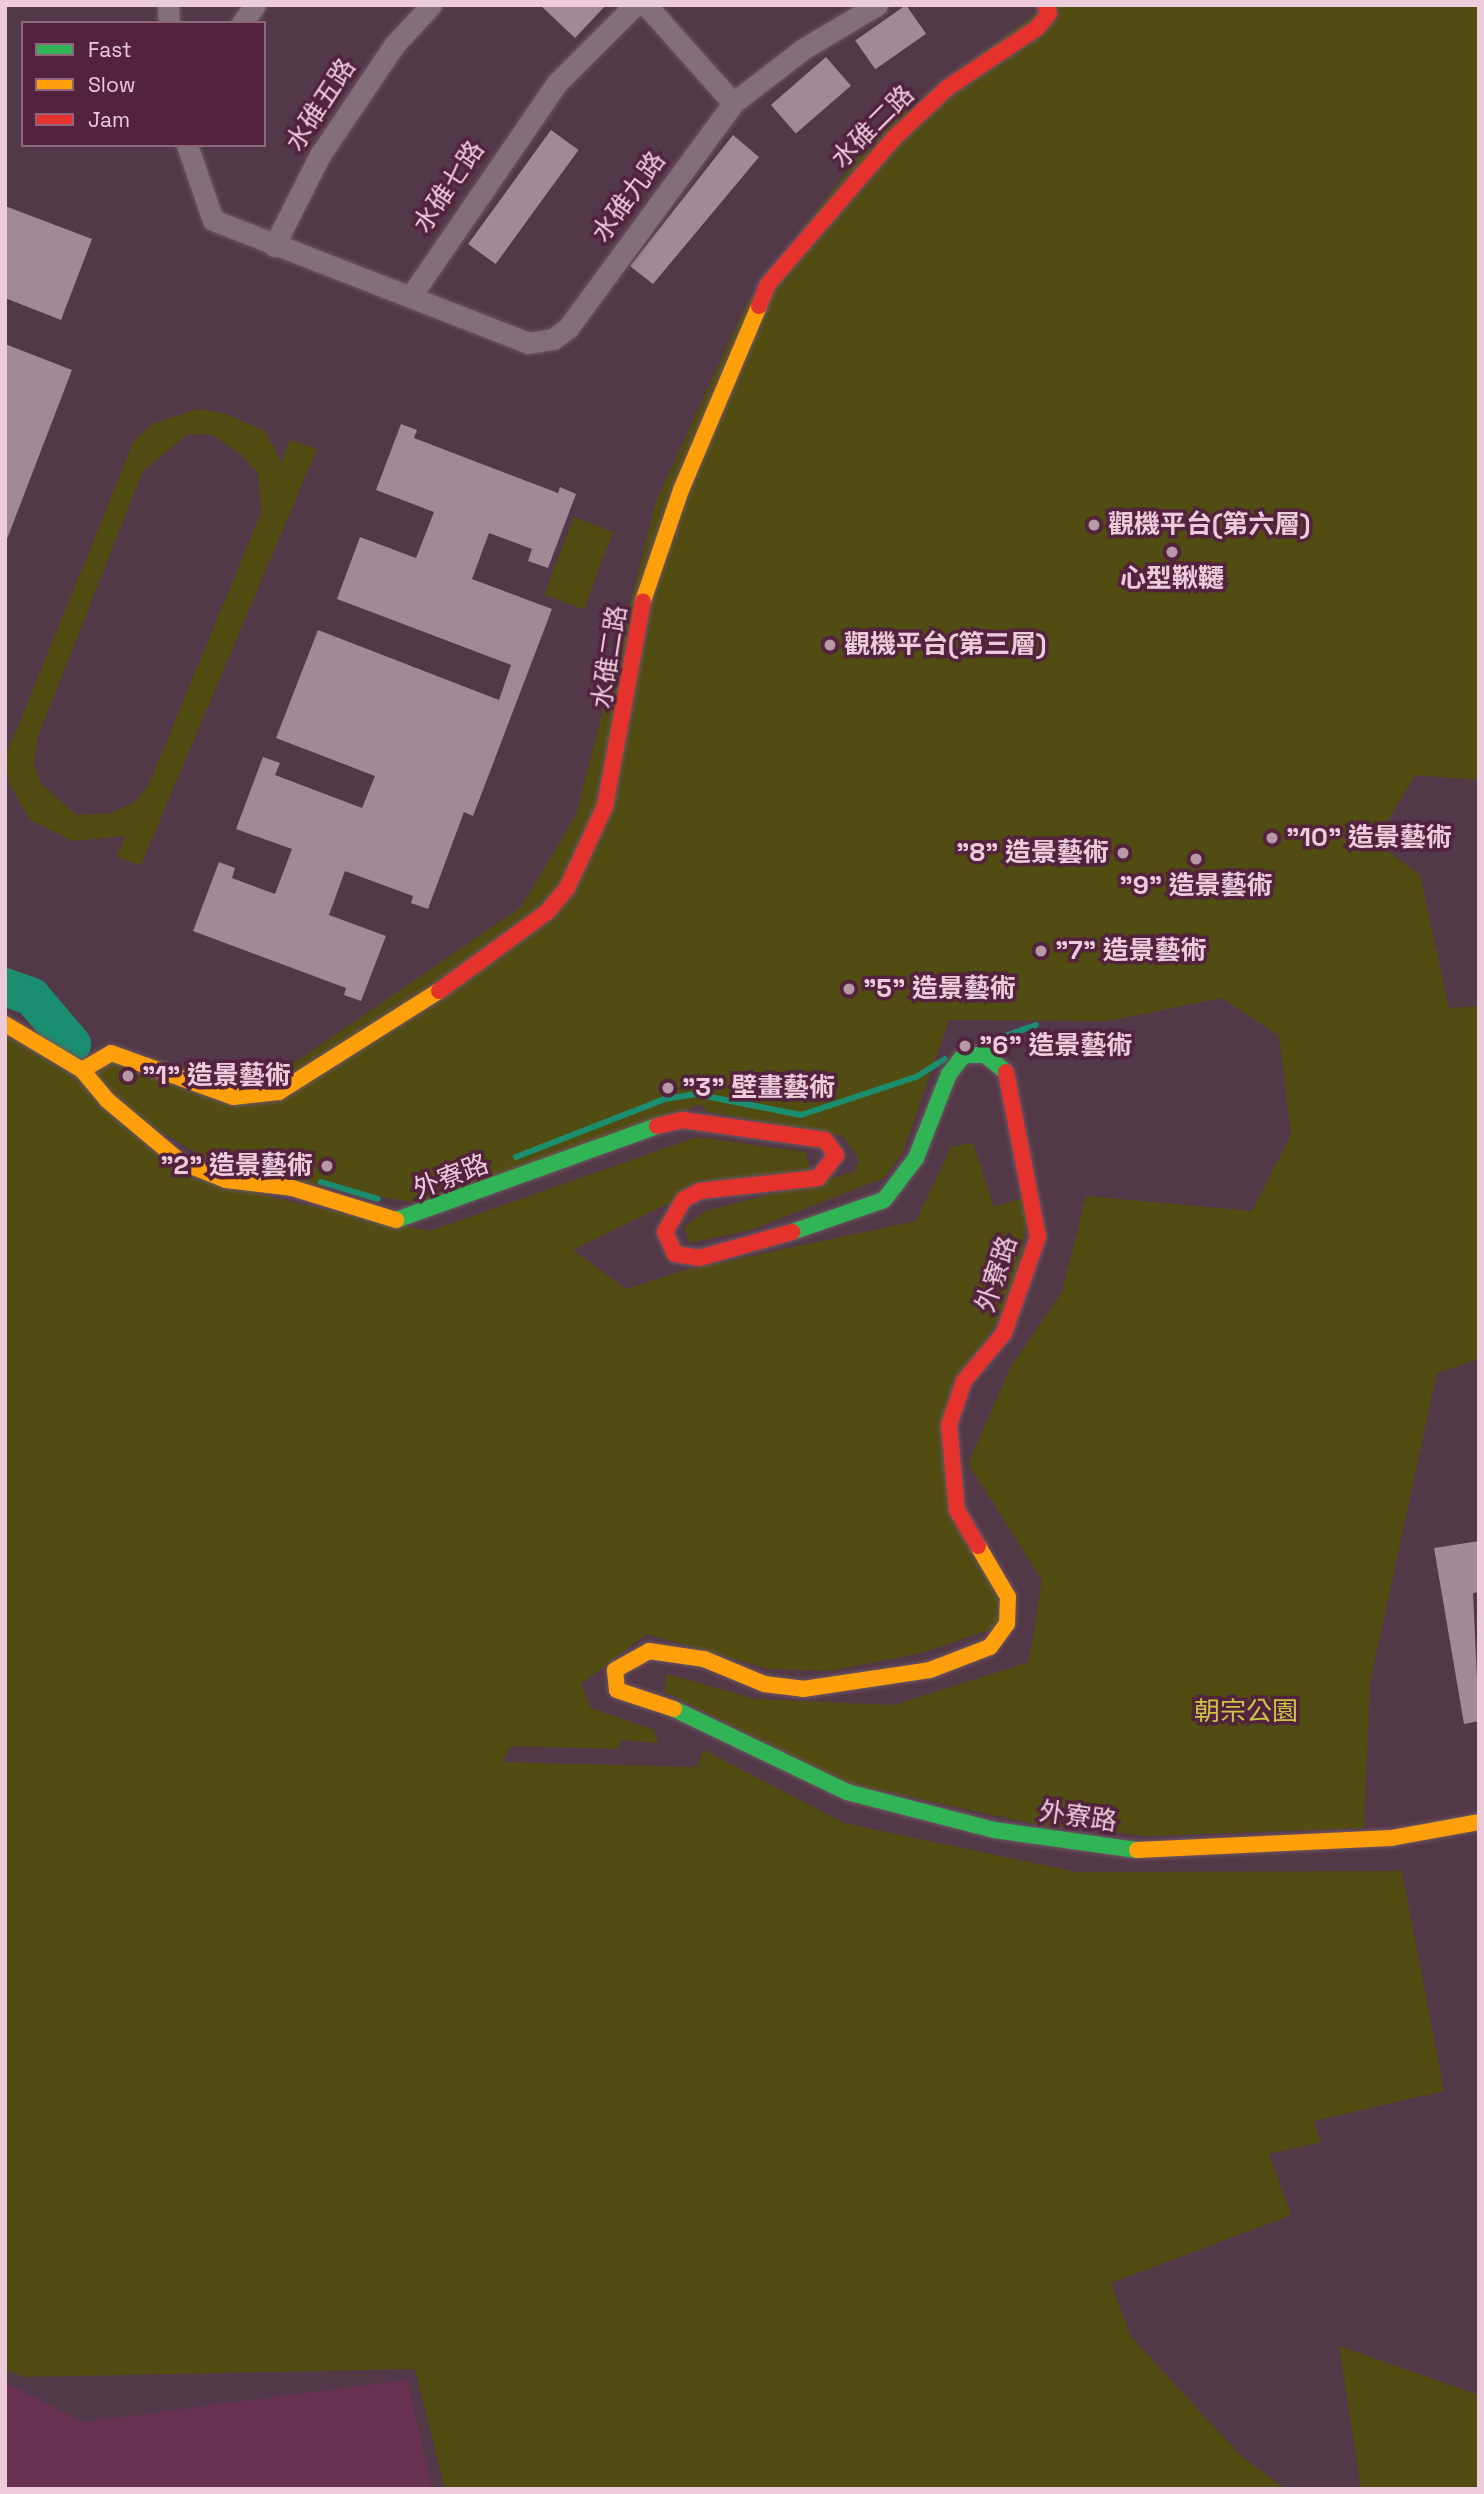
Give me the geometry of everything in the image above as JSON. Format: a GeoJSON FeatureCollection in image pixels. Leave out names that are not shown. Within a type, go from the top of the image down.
{"type":"FeatureCollection","features":[{"type":"Feature","properties":{"kind":"street"},"geometry":{"type":"LineString","coordinates":[[243,21],[255,5]]}},
{"type":"Feature","properties":{"kind":"street","name":"水碓五路"},"geometry":{"type":"LineString","coordinates":[[274,246],[320,155],[395,44],[431,5]]}},
{"type":"Feature","properties":{"kind":"street","name":"水碓七路"},"geometry":{"type":"LineString","coordinates":[[411,296],[557,83],[635,5]]}},
{"type":"Feature","properties":{"kind":"street"},"geometry":{"type":"LineString","coordinates":[[646,5],[733,103]]}},
{"type":"Feature","properties":{"kind":"street","name":"水碓九路"},"geometry":{"type":"LineString","coordinates":[[411,296],[528,343],[553,339],[568,328],[733,103],[803,48],[877,5]]}},
{"type":"Feature","properties":{"kind":"street","name":"水碓二路"},"geometry":{"type":"LineString","coordinates":[[82,1070],[111,1053],[233,1097],[279,1092],[460,978],[547,912],[567,888],[605,806],[645,593],[768,284],[895,137],[947,88],[1037,28],[1049,13],[1045,5]]}},
{"type":"Feature","properties":{"kind":"street"},"geometry":{"type":"LineString","coordinates":[[188,147],[213,220],[274,246],[411,296]]}},
{"type":"Feature","properties":{"kind":"street"},"geometry":{"type":"LineString","coordinates":[[5,1024],[82,1070]]}},
{"type":"Feature","properties":{"kind":"street","name":"外寮路"},"geometry":{"type":"LineString","coordinates":[[82,1070],[107,1101],[181,1162],[226,1180],[292,1188],[403,1222],[625,1134],[682,1120],[825,1140],[836,1155],[831,1169],[818,1178],[700,1191],[684,1199],[665,1232],[675,1254],[699,1258],[852,1216],[884,1200],[916,1158],[949,1074],[964,1055],[985,1055],[1006,1070],[1038,1237],[1003,1333],[964,1381],[949,1424],[949,1471],[957,1510],[1008,1597],[1007,1624],[990,1647],[930,1670],[803,1689],[764,1684],[704,1659],[649,1651],[615,1670],[617,1690],[689,1714],[847,1792],[994,1830],[1133,1850],[1217,1849],[1391,1838],[1479,1822]]}},
{"type":"Feature","properties":{"kind":"shaded area"},"geometry":{"type":"Polygon","coordinates":[[[407,2380],[432,2489],[5,2489],[5,2382],[83,2422],[407,2380]]]}},
{"type":"Feature","properties":{"kind":"green space","name":"朝宗公園"},"geometry":{"type":"Polygon","coordinates":[[[1047,5],[1479,5],[1479,780],[1415,775],[1375,842],[1420,875],[1449,1008],[1479,1006],[1479,1359],[1437,1373],[1370,1683],[1364,1828],[1149,1836],[1039,1825],[850,1784],[664,1692],[667,1674],[755,1699],[894,1705],[1029,1662],[1042,1580],[968,1464],[1011,1366],[1062,1292],[1086,1196],[1252,1211],[1291,1135],[1279,1036],[1222,998],[1108,1021],[949,1020],[903,1152],[884,1178],[750,1230],[689,1243],[684,1227],[706,1211],[854,1172],[859,1160],[843,1136],[707,1112],[701,1104],[532,1172],[422,1204],[222,1168],[119,1107],[161,1147],[274,1198],[430,1231],[697,1137],[806,1152],[810,1169],[665,1205],[573,1250],[626,1289],[685,1270],[916,1221],[951,1147],[973,1143],[994,1207],[1031,1195],[1015,1295],[949,1397],[947,1485],[1007,1579],[1001,1626],[921,1653],[829,1671],[768,1669],[647,1634],[581,1684],[591,1708],[654,1730],[658,1743],[622,1740],[617,1749],[511,1746],[502,1762],[697,1767],[704,1750],[844,1823],[1076,1872],[1402,1871],[1444,2091],[1314,2121],[1321,2142],[1269,2154],[1291,2215],[1111,2283],[1131,2337],[1241,2456],[1286,2489],[445,2489],[415,2369],[23,2377],[5,2369],[5,1018],[93,1084],[104,1046],[240,1081],[300,1059],[521,907],[576,815],[656,502],[746,304],[879,129],[1047,5]]]}},
{"type":"Feature","properties":{"kind":"green space"},"geometry":{"type":"Polygon","coordinates":[[[197,409],[226,414],[265,431],[281,462],[290,440],[317,449],[141,865],[117,857],[125,836],[72,841],[30,820],[9,783],[5,758],[134,441],[152,424],[197,409]],[[188,434],[143,471],[38,736],[34,763],[41,784],[77,815],[112,813],[135,802],[149,784],[261,513],[258,473],[241,455],[214,435],[188,434]]]}},
{"type":"Feature","properties":{"kind":"green space"},"geometry":{"type":"Polygon","coordinates":[[[574,517],[613,532],[583,610],[544,594],[574,517]]]}},
{"type":"Feature","properties":{"kind":"green space"},"geometry":{"type":"Polygon","coordinates":[[[1339,2346],[1479,2395],[1479,2489],[1361,2489],[1339,2346]]]}},
{"type":"Feature","properties":{"kind":"building"},"geometry":{"type":"Polygon","coordinates":[[[540,5],[606,5],[575,38],[540,5]]]}},
{"type":"Feature","properties":{"kind":"building"},"geometry":{"type":"Polygon","coordinates":[[[906,5],[926,34],[875,69],[855,41],[906,5]]]}},
{"type":"Feature","properties":{"kind":"building"},"geometry":{"type":"Polygon","coordinates":[[[826,57],[851,86],[796,134],[771,105],[826,57]]]}},
{"type":"Feature","properties":{"kind":"building"},"geometry":{"type":"Polygon","coordinates":[[[551,130],[579,150],[496,264],[468,244],[551,130]]]}},
{"type":"Feature","properties":{"kind":"building"},"geometry":{"type":"Polygon","coordinates":[[[733,135],[759,157],[653,284],[630,266],[733,135]]]}},
{"type":"Feature","properties":{"kind":"building"},"geometry":{"type":"Polygon","coordinates":[[[5,206],[92,239],[61,320],[5,298],[5,206]]]}},
{"type":"Feature","properties":{"kind":"building"},"geometry":{"type":"Polygon","coordinates":[[[5,344],[72,370],[7,539],[5,539],[5,344]]]}},
{"type":"Feature","properties":{"kind":"building"},"geometry":{"type":"Polygon","coordinates":[[[401,424],[417,430],[414,438],[558,493],[560,487],[576,494],[548,568],[528,561],[532,549],[489,533],[472,579],[552,609],[473,816],[464,812],[428,909],[411,903],[413,896],[345,871],[329,915],[386,936],[361,1001],[344,995],[346,988],[193,931],[219,862],[235,868],[232,878],[275,894],[292,849],[236,829],[263,757],[280,763],[275,775],[362,808],[375,776],[276,738],[318,630],[499,700],[511,665],[337,599],[360,537],[416,558],[434,512],[376,490],[401,424]]]}},
{"type":"Feature","properties":{"kind":"building"},"geometry":{"type":"Polygon","coordinates":[[[1479,1541],[1479,1592],[1473,1593],[1479,1721],[1464,1724],[1434,1548],[1479,1541]]]}},
{"type":"Feature","properties":{"kind":"waterway"},"geometry":{"type":"LineString","coordinates":[[5,987],[32,997],[72,1044]]}},
{"type":"Feature","properties":{"kind":"waterway"},"geometry":{"type":"LineString","coordinates":[[982,1044],[1036,1025]]}},
{"type":"Feature","properties":{"kind":"waterway"},"geometry":{"type":"LineString","coordinates":[[516,1157],[665,1099],[695,1094],[801,1115],[916,1077],[945,1059]]}},
{"type":"Feature","properties":{"kind":"waterway"},"geometry":{"type":"LineString","coordinates":[[321,1182],[378,1199]]}},
{"type":"Feature","properties":{"kind":"traffic: fast"},"geometry":{"type":"LineString","coordinates":[[792,1232],[884,1200],[916,1158],[949,1074],[964,1055],[985,1055],[1006,1072]]}},
{"type":"Feature","properties":{"kind":"traffic: fast"},"geometry":{"type":"LineString","coordinates":[[396,1220],[657,1126]]}},
{"type":"Feature","properties":{"kind":"traffic: fast"},"geometry":{"type":"LineString","coordinates":[[674,1709],[847,1792],[994,1830],[1137,1850]]}},
{"type":"Feature","properties":{"kind":"traffic: slow"},"geometry":{"type":"LineString","coordinates":[[643,601],[681,490],[759,306]]}},
{"type":"Feature","properties":{"kind":"traffic: slow"},"geometry":{"type":"LineString","coordinates":[[82,1070],[111,1053],[233,1097],[279,1092],[439,991]]}},
{"type":"Feature","properties":{"kind":"traffic: slow"},"geometry":{"type":"LineString","coordinates":[[5,1024],[82,1070],[107,1100],[181,1162],[226,1180],[292,1188],[396,1220]]}},
{"type":"Feature","properties":{"kind":"traffic: slow"},"geometry":{"type":"LineString","coordinates":[[674,1709],[617,1690],[615,1670],[649,1651],[704,1659],[764,1684],[803,1689],[930,1670],[990,1647],[1007,1624],[1008,1597],[978,1546]]}},
{"type":"Feature","properties":{"kind":"traffic: slow"},"geometry":{"type":"LineString","coordinates":[[1137,1850],[1391,1838],[1479,1822]]}},
{"type":"Feature","properties":{"kind":"traffic: jam"},"geometry":{"type":"LineString","coordinates":[[759,306],[768,284],[895,137],[947,88],[1037,28],[1049,13],[1045,5]]}},
{"type":"Feature","properties":{"kind":"traffic: jam"},"geometry":{"type":"LineString","coordinates":[[439,991],[547,912],[567,888],[605,806],[643,601]]}},
{"type":"Feature","properties":{"kind":"traffic: jam"},"geometry":{"type":"LineString","coordinates":[[978,1546],[957,1510],[949,1425],[964,1381],[1004,1333],[1038,1237],[1006,1072]]}},
{"type":"Feature","properties":{"kind":"traffic: jam"},"geometry":{"type":"LineString","coordinates":[[657,1126],[682,1120],[825,1140],[836,1155],[818,1178],[700,1191],[684,1199],[665,1232],[675,1254],[699,1258],[792,1232]]}},
{"type":"Feature","properties":{"kind":"place","name":"觀機平台(第六層)"},"geometry":{"type":"Point","coordinates":[1094,525]}},
{"type":"Feature","properties":{"kind":"place","name":"心型鞦韆"},"geometry":{"type":"Point","coordinates":[1172,552]}},
{"type":"Feature","properties":{"kind":"place","name":"觀機平台(第三層)"},"geometry":{"type":"Point","coordinates":[830,645]}},
{"type":"Feature","properties":{"kind":"place","name":"\"10\" 造景藝術"},"geometry":{"type":"Point","coordinates":[1272,838]}},
{"type":"Feature","properties":{"kind":"place","name":"\"8\" 造景藝術"},"geometry":{"type":"Point","coordinates":[1123,853]}},
{"type":"Feature","properties":{"kind":"place","name":"\"9\" 造景藝術"},"geometry":{"type":"Point","coordinates":[1196,859]}},
{"type":"Feature","properties":{"kind":"place","name":"\"7\" 造景藝術"},"geometry":{"type":"Point","coordinates":[1041,951]}},
{"type":"Feature","properties":{"kind":"place","name":"\"5\" 造景藝術"},"geometry":{"type":"Point","coordinates":[849,989]}},
{"type":"Feature","properties":{"kind":"place","name":"\"6\" 造景藝術"},"geometry":{"type":"Point","coordinates":[965,1046]}},
{"type":"Feature","properties":{"kind":"place","name":"\"1\" 造景藝術"},"geometry":{"type":"Point","coordinates":[128,1076]}},
{"type":"Feature","properties":{"kind":"place","name":"\"3\" 壁畫藝術"},"geometry":{"type":"Point","coordinates":[668,1088]}},
{"type":"Feature","properties":{"kind":"place","name":"\"2\" 造景藝術"},"geometry":{"type":"Point","coordinates":[327,1166]}}]}
